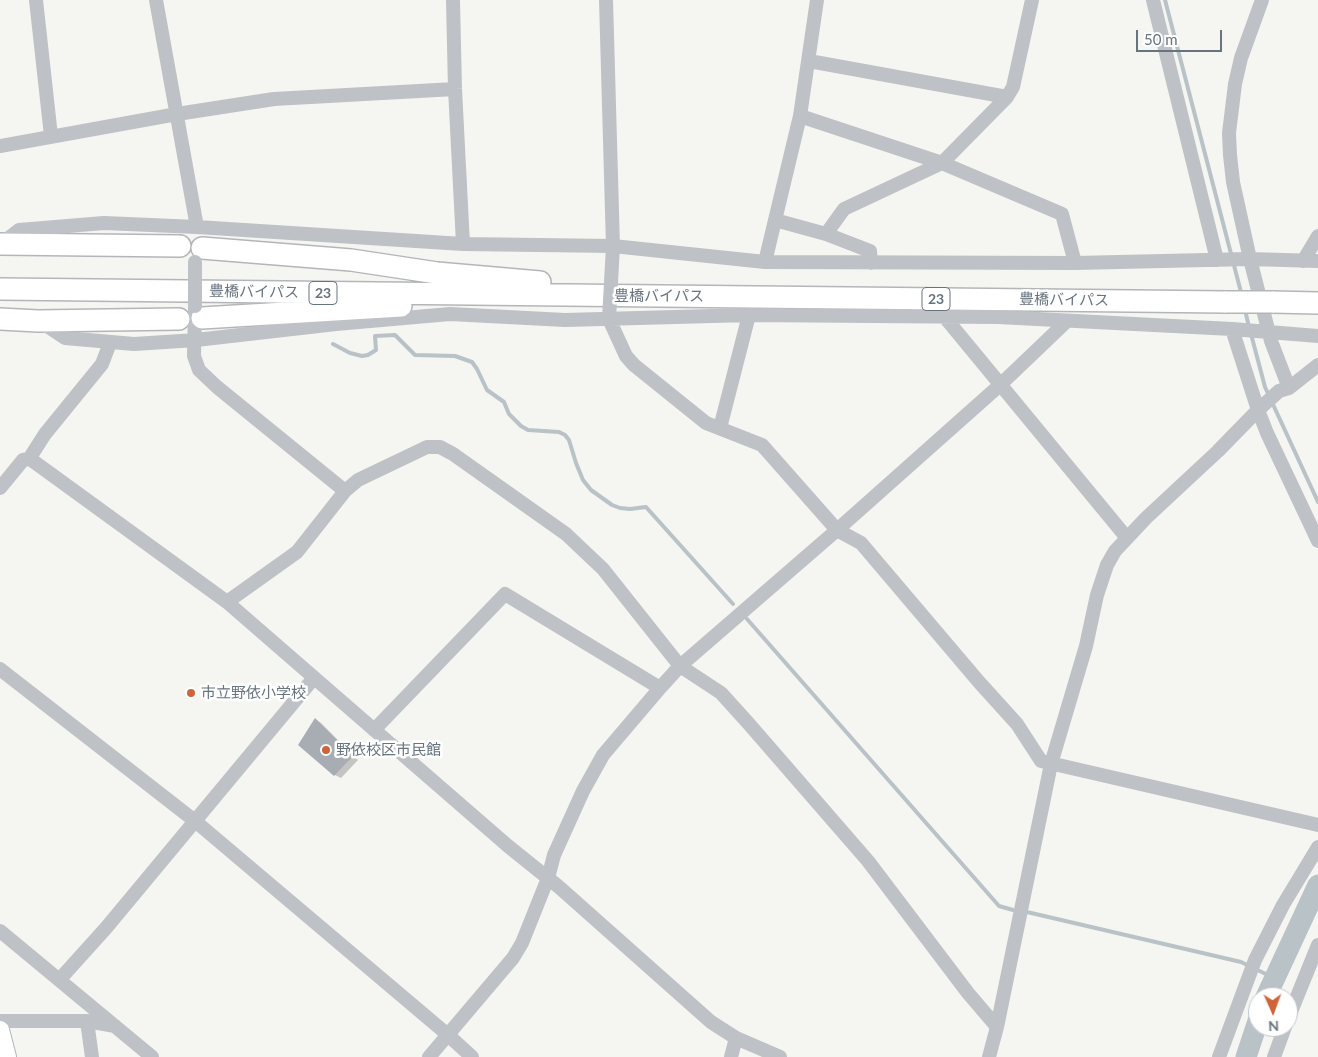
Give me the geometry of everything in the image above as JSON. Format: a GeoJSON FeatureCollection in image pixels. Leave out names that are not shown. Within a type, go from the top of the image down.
{"type":"FeatureCollection","features":[{"type":"Feature","properties":{"kind":"highway"},"geometry":{"type":"LineString","coordinates":[[0,244],[180,246]]}},
{"type":"Feature","properties":{"kind":"highway","name":"23"},"geometry":{"type":"LineString","coordinates":[[198,255],[351,260],[437,273],[590,285],[646,296]]}},
{"type":"Feature","properties":{"kind":"highway","name":"豊橋バイパス"},"geometry":{"type":"LineString","coordinates":[[0,289],[1318,303]]}},
{"type":"Feature","properties":{"kind":"highway","name":"23"},"geometry":{"type":"LineString","coordinates":[[198,312],[432,305],[558,295]]}},
{"type":"Feature","properties":{"kind":"highway"},"geometry":{"type":"LineString","coordinates":[[0,320],[179,319]]}},
{"type":"Feature","properties":{"kind":"main road"},"geometry":{"type":"LineString","coordinates":[[0,1030],[7,1057]]}},
{"type":"Feature","properties":{"kind":"street"},"geometry":{"type":"LineString","coordinates":[[36,0],[51,136]]}},
{"type":"Feature","properties":{"kind":"street"},"geometry":{"type":"LineString","coordinates":[[156,0],[196,227],[198,312],[194,356],[199,370],[217,387],[345,491]]}},
{"type":"Feature","properties":{"kind":"street"},"geometry":{"type":"LineString","coordinates":[[453,0],[455,89],[463,244]]}},
{"type":"Feature","properties":{"kind":"street"},"geometry":{"type":"LineString","coordinates":[[606,0],[613,246],[609,319],[626,356],[634,366],[706,423],[762,445],[838,530],[861,543],[1017,724],[1041,760],[1318,825]]}},
{"type":"Feature","properties":{"kind":"street"},"geometry":{"type":"LineString","coordinates":[[765,262],[800,116],[817,0]]}},
{"type":"Feature","properties":{"kind":"street"},"geometry":{"type":"LineString","coordinates":[[826,234],[844,210],[942,163],[1007,97],[1013,87],[1032,0]]}},
{"type":"Feature","properties":{"kind":"street"},"geometry":{"type":"LineString","coordinates":[[1153,0],[1222,260]]}},
{"type":"Feature","properties":{"kind":"street"},"geometry":{"type":"LineString","coordinates":[[1262,0],[1241,58],[1234,84],[1229,133],[1233,182],[1246,259],[1264,331],[1271,341],[1284,389]]}},
{"type":"Feature","properties":{"kind":"street"},"geometry":{"type":"LineString","coordinates":[[809,61],[1007,97]]}},
{"type":"Feature","properties":{"kind":"street"},"geometry":{"type":"LineString","coordinates":[[0,146],[177,114],[274,100],[455,89]]}},
{"type":"Feature","properties":{"kind":"street"},"geometry":{"type":"LineString","coordinates":[[800,116],[942,163],[1062,214],[1075,263]]}},
{"type":"Feature","properties":{"kind":"street"},"geometry":{"type":"LineString","coordinates":[[775,220],[826,234],[870,251],[871,263]]}},
{"type":"Feature","properties":{"kind":"street"},"geometry":{"type":"LineString","coordinates":[[0,244],[19,230],[104,223],[463,244],[613,246],[765,262],[1075,263],[1246,259],[1318,261]]}},
{"type":"Feature","properties":{"kind":"street"},"geometry":{"type":"LineString","coordinates":[[1304,261],[1318,236]]}},
{"type":"Feature","properties":{"kind":"street"},"geometry":{"type":"LineString","coordinates":[[38,321],[65,338],[134,344],[196,340],[336,324],[450,314],[565,320],[749,315],[943,315],[1236,329],[1318,336]]}},
{"type":"Feature","properties":{"kind":"street"},"geometry":{"type":"LineString","coordinates":[[720,428],[749,315]]}},
{"type":"Feature","properties":{"kind":"street"},"geometry":{"type":"LineString","coordinates":[[943,315],[1127,538]]}},
{"type":"Feature","properties":{"kind":"street"},"geometry":{"type":"LineString","coordinates":[[429,1057],[513,958],[522,942],[548,878],[557,847],[583,791],[604,755],[660,688],[680,666],[838,530],[1000,385],[1067,321]]}},
{"type":"Feature","properties":{"kind":"street"},"geometry":{"type":"LineString","coordinates":[[1236,329],[1267,433],[1318,541]]}},
{"type":"Feature","properties":{"kind":"street"},"geometry":{"type":"LineString","coordinates":[[0,488],[23,460],[28,459],[45,434],[102,364],[110,343]]}},
{"type":"Feature","properties":{"kind":"street"},"geometry":{"type":"LineString","coordinates":[[989,1057],[997,1027],[1052,764],[1086,646],[1097,595],[1107,565],[1115,551],[1146,518],[1218,451],[1260,408],[1318,365]]}},
{"type":"Feature","properties":{"kind":"street"},"geometry":{"type":"LineString","coordinates":[[226,602],[297,552],[345,491],[358,480],[427,447],[440,448],[453,454],[566,534],[603,569],[680,666],[721,693],[868,861],[968,993],[997,1027]]}},
{"type":"Feature","properties":{"kind":"street"},"geometry":{"type":"LineString","coordinates":[[28,459],[226,602],[508,846],[548,878],[711,1022],[736,1038],[780,1057]]}},
{"type":"Feature","properties":{"kind":"street"},"geometry":{"type":"LineString","coordinates":[[374,730],[505,594],[660,688]]}},
{"type":"Feature","properties":{"kind":"street"},"geometry":{"type":"LineString","coordinates":[[0,669],[195,821],[472,1057]]}},
{"type":"Feature","properties":{"kind":"street"},"geometry":{"type":"LineString","coordinates":[[60,979],[106,928],[313,678]]}},
{"type":"Feature","properties":{"kind":"street"},"geometry":{"type":"LineString","coordinates":[[1219,1057],[1252,967],[1283,905],[1318,847]]}},
{"type":"Feature","properties":{"kind":"street"},"geometry":{"type":"LineString","coordinates":[[0,931],[152,1057]]}},
{"type":"Feature","properties":{"kind":"street"},"geometry":{"type":"LineString","coordinates":[[1298,994],[1318,944]]}},
{"type":"Feature","properties":{"kind":"street"},"geometry":{"type":"LineString","coordinates":[[0,1021],[88,1021],[115,1026]]}},
{"type":"Feature","properties":{"kind":"street"},"geometry":{"type":"LineString","coordinates":[[88,1021],[92,1057]]}},
{"type":"Feature","properties":{"kind":"street"},"geometry":{"type":"LineString","coordinates":[[1274,1057],[1281,1037]]}},
{"type":"Feature","properties":{"kind":"street"},"geometry":{"type":"LineString","coordinates":[[731,1057],[736,1038]]}},
{"type":"Feature","properties":{"kind":"building","name":"野依校区市民館"},"geometry":{"type":"Polygon","coordinates":[[[315,718],[353,756],[334,776],[298,745],[315,718]]]}},
{"type":"Feature","properties":{"kind":"waterway"},"geometry":{"type":"LineString","coordinates":[[1165,0],[1242,296]]}},
{"type":"Feature","properties":{"kind":"waterway"},"geometry":{"type":"LineString","coordinates":[[1245,310],[1249,327]]}},
{"type":"Feature","properties":{"kind":"waterway"},"geometry":{"type":"LineString","coordinates":[[1251,334],[1265,387],[1318,502]]}},
{"type":"Feature","properties":{"kind":"waterway"},"geometry":{"type":"LineString","coordinates":[[333,344],[350,353],[362,356],[376,350],[375,336],[395,335],[415,355],[455,356],[472,362],[487,390],[504,402],[509,414],[521,426],[528,430],[559,432],[565,435],[569,440],[583,480],[591,490],[612,505],[620,508],[646,507],[733,604]]}},
{"type":"Feature","properties":{"kind":"waterway"},"geometry":{"type":"LineString","coordinates":[[747,619],[999,906],[1013,910]]}},
{"type":"Feature","properties":{"kind":"waterway"},"geometry":{"type":"LineString","coordinates":[[1271,987],[1318,885]]}},
{"type":"Feature","properties":{"kind":"waterway"},"geometry":{"type":"LineString","coordinates":[[1027,912],[1241,962],[1274,978]]}},
{"type":"Feature","properties":{"kind":"waterway"},"geometry":{"type":"LineString","coordinates":[[1246,1057],[1253,1037]]}},
{"type":"Feature","properties":{"kind":"place","name":"市立野依小学校"},"geometry":{"type":"Point","coordinates":[191,693]}},
{"type":"Feature","properties":{"kind":"place","name":"野依校区市民館"},"geometry":{"type":"Point","coordinates":[326,750]}}]}
